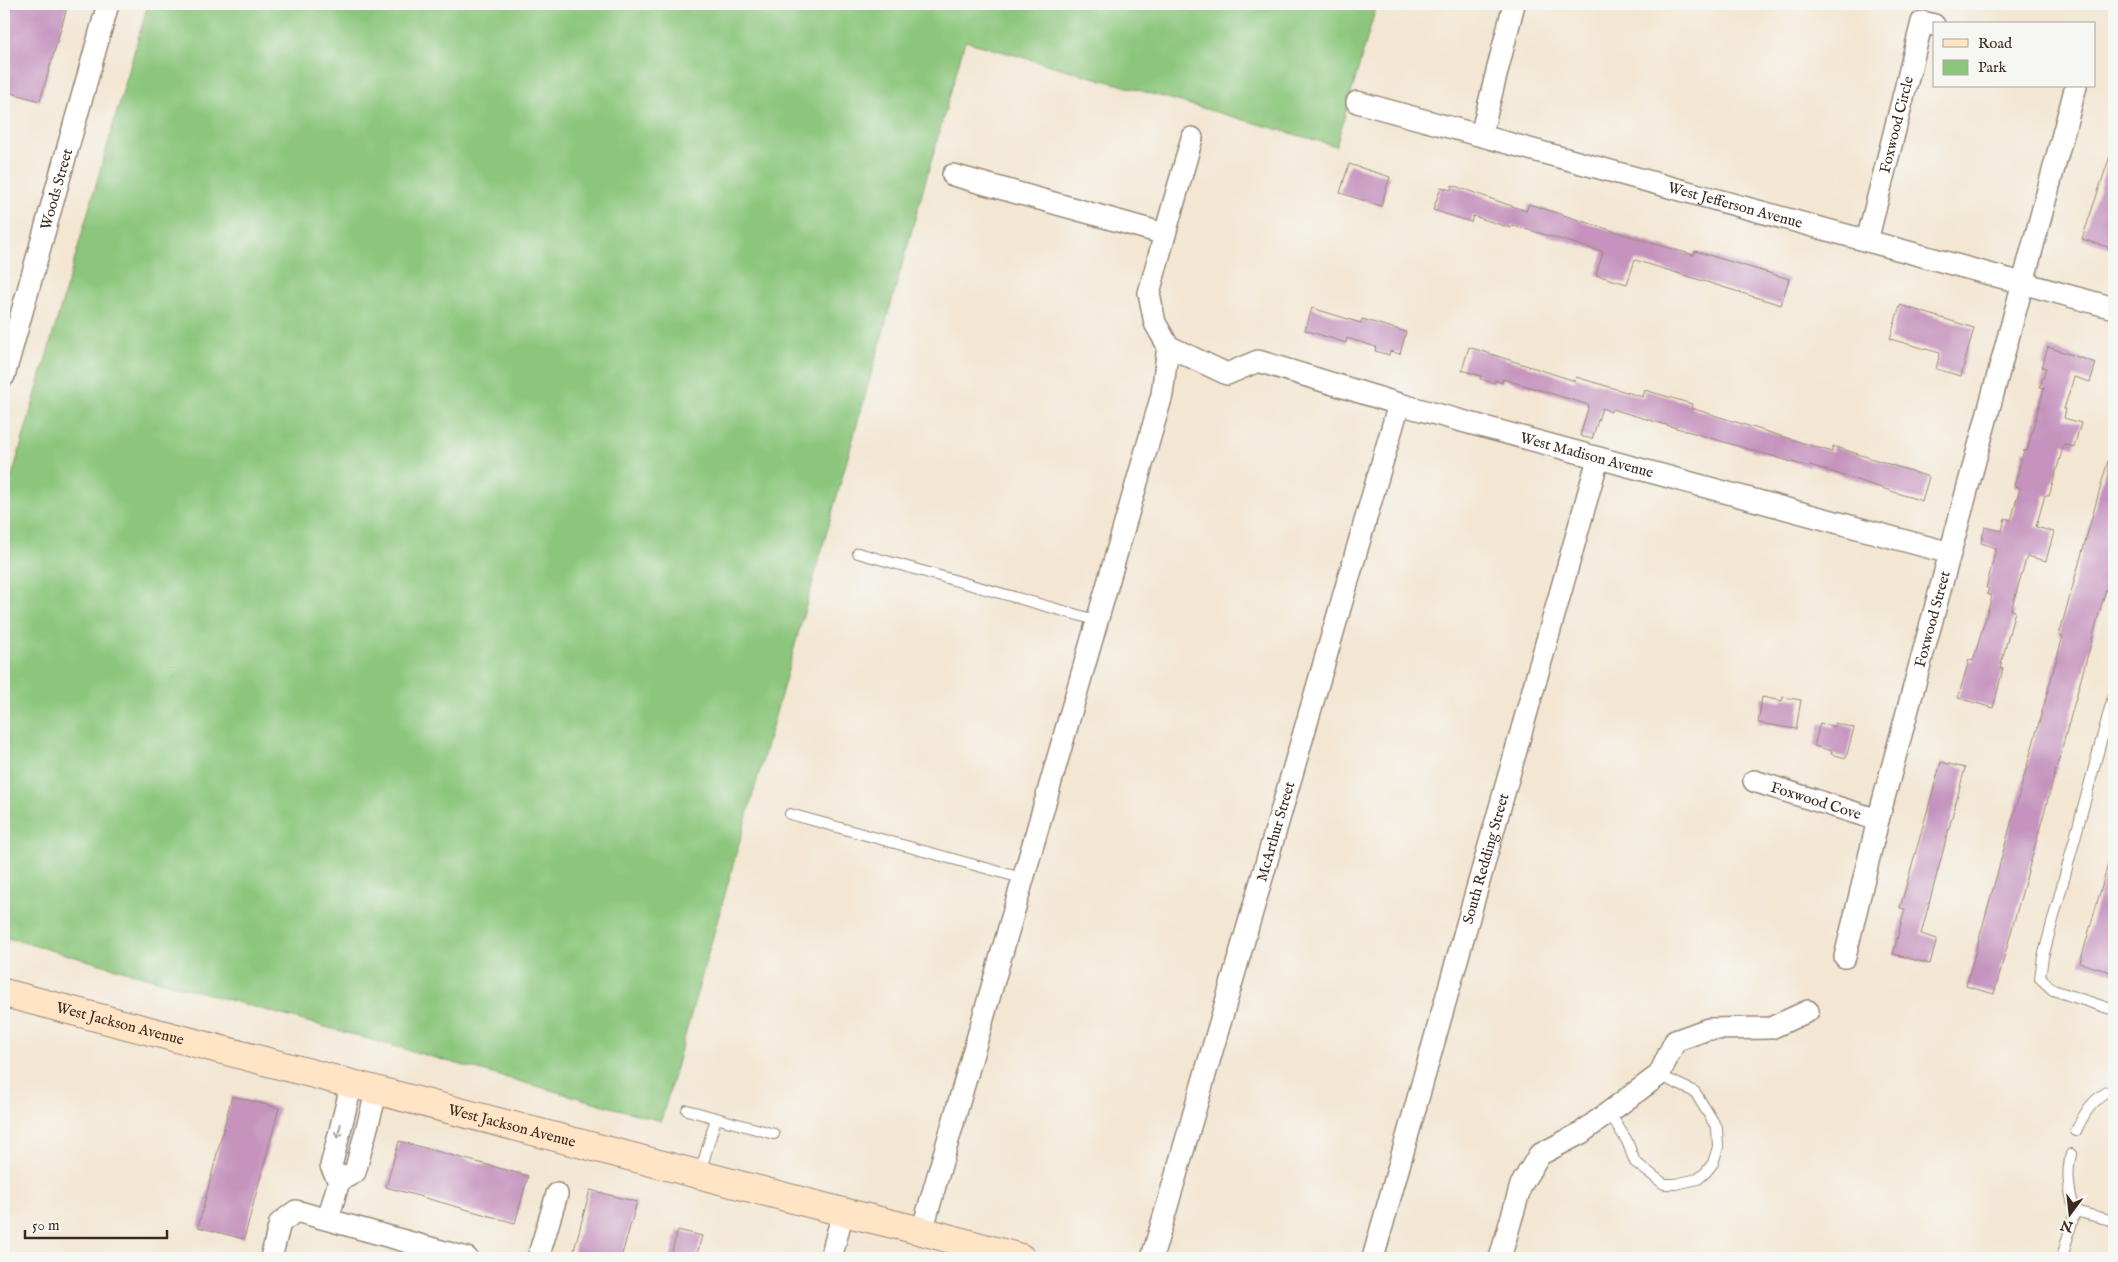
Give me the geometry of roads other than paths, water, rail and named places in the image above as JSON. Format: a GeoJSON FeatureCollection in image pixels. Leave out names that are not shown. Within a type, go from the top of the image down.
{"type":"FeatureCollection","features":[{"type":"Feature","properties":{"kind":"street","name":"Woods Street"},"geometry":{"type":"LineString","coordinates":[[4,376],[108,4]]}},
{"type":"Feature","properties":{"kind":"street"},"geometry":{"type":"LineString","coordinates":[[1481,136],[1514,4]]}},
{"type":"Feature","properties":{"kind":"street","name":"Foxwood Circle"},"geometry":{"type":"LineString","coordinates":[[1867,240],[1922,22],[1933,25]]}},
{"type":"Feature","properties":{"kind":"street"},"geometry":{"type":"LineString","coordinates":[[2024,283],[2075,88]]}},
{"type":"Feature","properties":{"kind":"street","name":"West Jefferson Avenue"},"geometry":{"type":"LineString","coordinates":[[1356,102],[2114,308]]}},
{"type":"Feature","properties":{"kind":"street"},"geometry":{"type":"LineString","coordinates":[[922,1230],[1025,879],[1162,395],[1168,346],[1155,323],[1149,293],[1192,138]]}},
{"type":"Feature","properties":{"kind":"street"},"geometry":{"type":"LineString","coordinates":[[953,175],[1165,234]]}},
{"type":"Feature","properties":{"kind":"street","name":"Foxwood Street"},"geometry":{"type":"LineString","coordinates":[[1844,957],[1878,820],[2024,283]]}},
{"type":"Feature","properties":{"kind":"street","name":"West Madison Avenue"},"geometry":{"type":"LineString","coordinates":[[1168,346],[1227,374],[1258,360],[1399,404],[1950,553]]}},
{"type":"Feature","properties":{"kind":"street","name":"McArthur Street"},"geometry":{"type":"LineString","coordinates":[[1152,1258],[1399,404]]}},
{"type":"Feature","properties":{"kind":"street","name":"South Redding Street"},"geometry":{"type":"LineString","coordinates":[[1373,1258],[1598,459]]}},
{"type":"Feature","properties":{"kind":"street","name":"Foxwood Cove"},"geometry":{"type":"LineString","coordinates":[[1754,781],[1878,820]]}},
{"type":"Feature","properties":{"kind":"street","name":"West Jackson Avenue"},"geometry":{"type":"LineString","coordinates":[[4,992],[843,1212],[922,1230],[1021,1258]]}},
{"type":"Feature","properties":{"kind":"street"},"geometry":{"type":"LineString","coordinates":[[1500,1258],[1521,1185],[1539,1155],[1581,1133],[1659,1075],[1675,1041],[1708,1029],[1771,1028],[1808,1011]]}},
{"type":"Feature","properties":{"kind":"street"},"geometry":{"type":"LineString","coordinates":[[339,1181],[330,1166],[352,1084]]}},
{"type":"Feature","properties":{"kind":"street"},"geometry":{"type":"LineString","coordinates":[[328,1219],[339,1181],[356,1172],[378,1090]]}},
{"type":"Feature","properties":{"kind":"street"},"geometry":{"type":"LineString","coordinates":[[538,1258],[557,1194]]}},
{"type":"Feature","properties":{"kind":"street"},"geometry":{"type":"LineString","coordinates":[[271,1258],[280,1223],[296,1211],[467,1258]]}},
{"type":"Feature","properties":{"kind":"street"},"geometry":{"type":"LineString","coordinates":[[831,1258],[843,1212]]}},
{"type":"Feature","properties":{"kind":"lane"},"geometry":{"type":"LineString","coordinates":[[858,553],[1098,621]]}},
{"type":"Feature","properties":{"kind":"lane"},"geometry":{"type":"LineString","coordinates":[[2114,693],[2043,957],[2040,978],[2053,990],[2114,1010]]}},
{"type":"Feature","properties":{"kind":"lane"},"geometry":{"type":"LineString","coordinates":[[790,814],[1025,879]]}},
{"type":"Feature","properties":{"kind":"lane"},"geometry":{"type":"LineString","coordinates":[[1609,1112],[1626,1141],[1634,1162],[1664,1184],[1675,1184],[1698,1179],[1713,1163],[1718,1147],[1717,1128],[1695,1092],[1659,1075]]}},
{"type":"Feature","properties":{"kind":"lane"},"geometry":{"type":"LineString","coordinates":[[2076,1131],[2083,1115],[2093,1102],[2114,1089]]}},
{"type":"Feature","properties":{"kind":"lane"},"geometry":{"type":"LineString","coordinates":[[687,1110],[774,1134]]}},
{"type":"Feature","properties":{"kind":"lane"},"geometry":{"type":"LineString","coordinates":[[700,1174],[716,1118]]}},
{"type":"Feature","properties":{"kind":"lane"},"geometry":{"type":"LineString","coordinates":[[2062,1258],[2075,1210],[2068,1188],[2068,1168],[2071,1154]]}},
{"type":"Feature","properties":{"kind":"lane"},"geometry":{"type":"LineString","coordinates":[[2075,1210],[2114,1222]]}}]}
